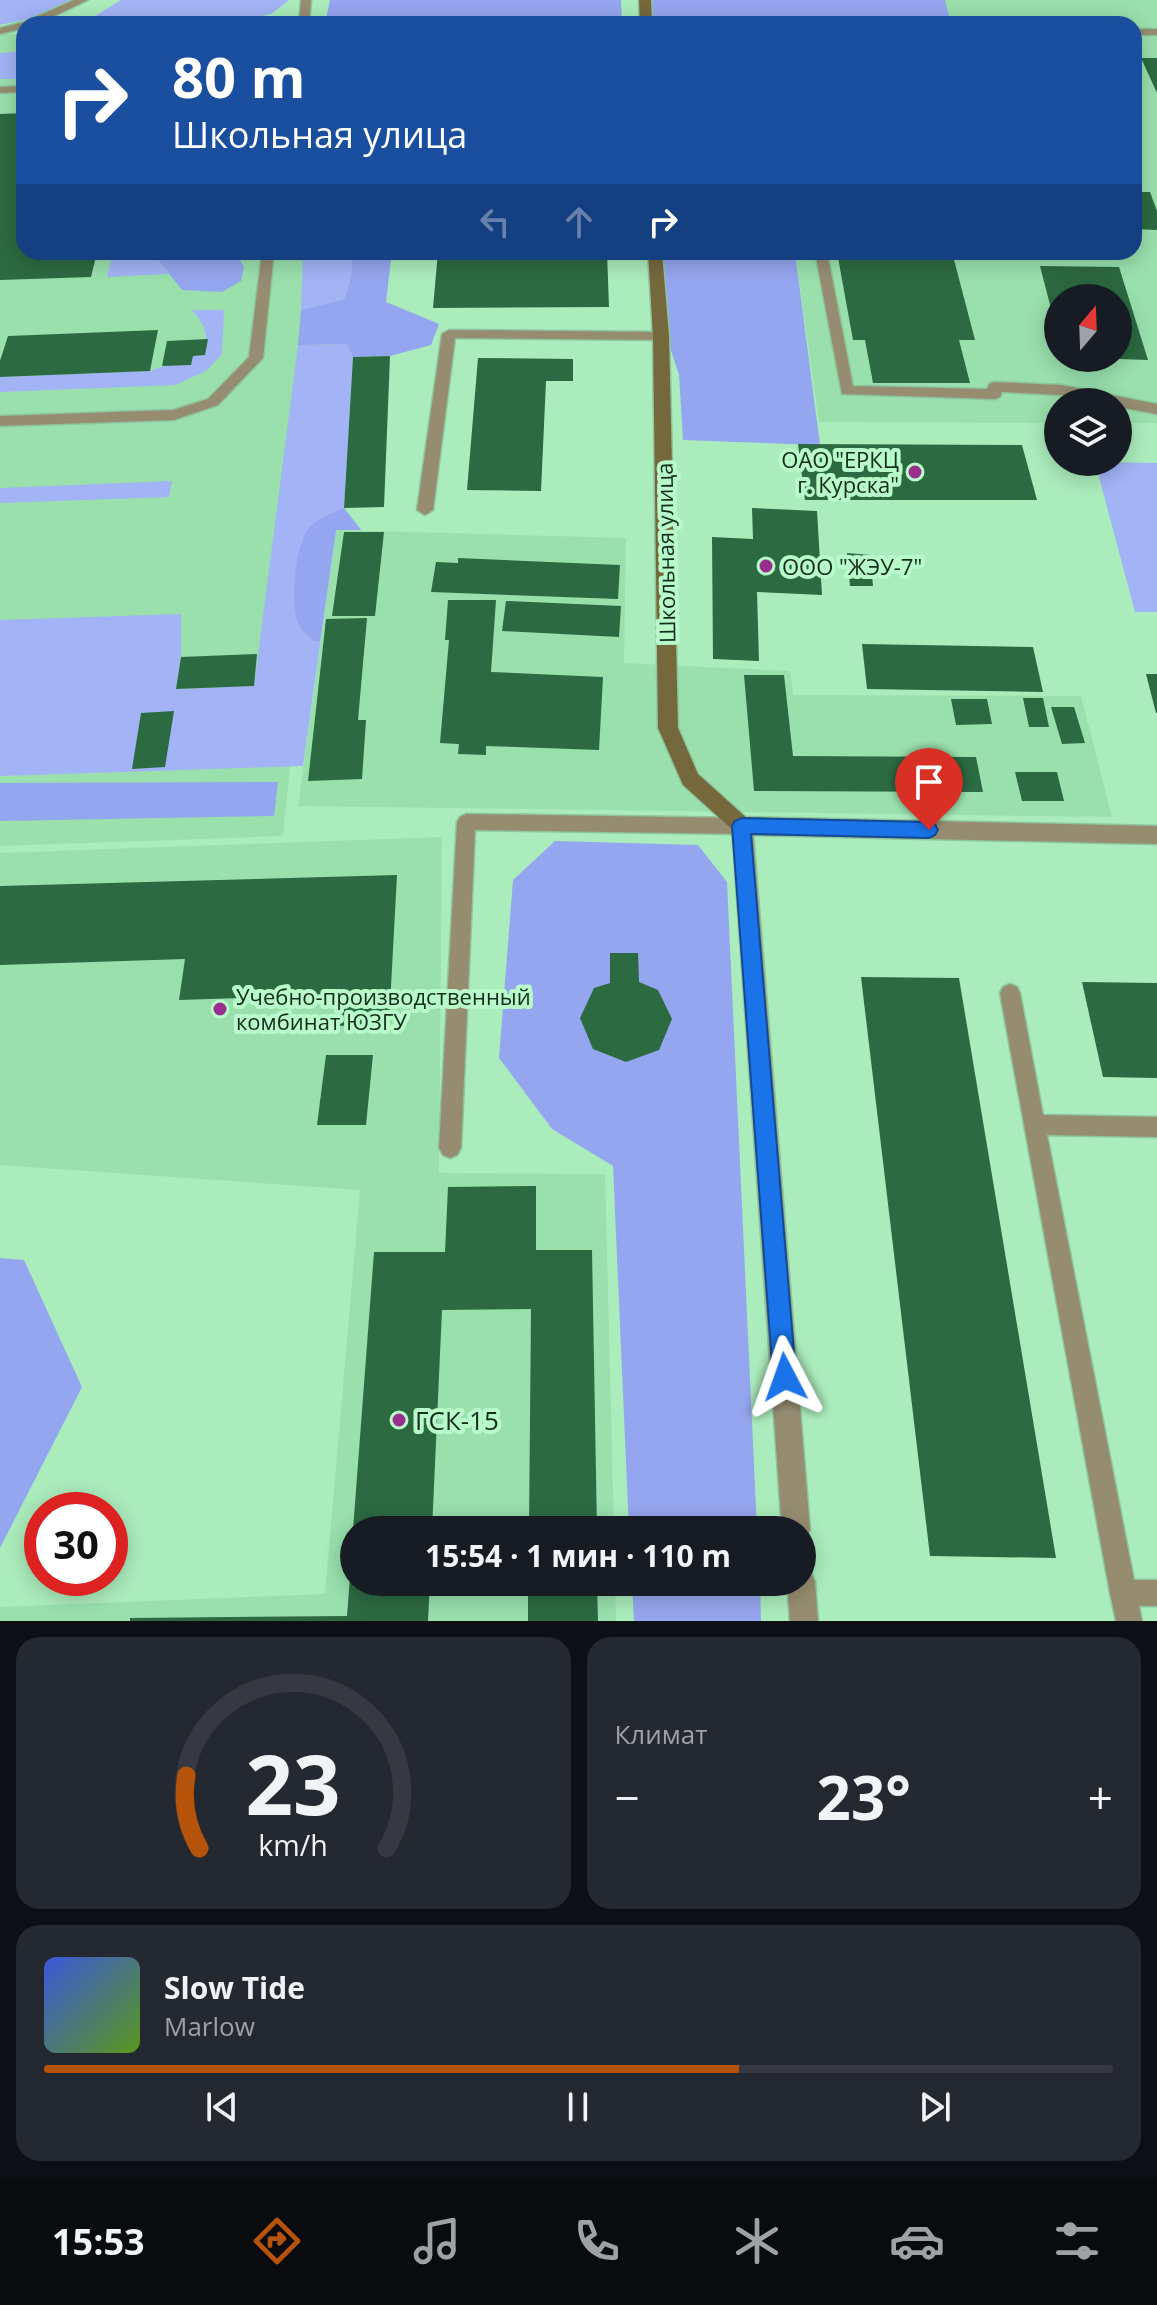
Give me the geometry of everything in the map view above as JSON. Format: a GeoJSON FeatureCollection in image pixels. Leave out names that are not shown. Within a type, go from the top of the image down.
{"type":"FeatureCollection","features":[{"type":"Feature","properties":{"kind":"street","name":"Школьная улица"},"geometry":{"type":"LineString","coordinates":[[656,260],[661,336],[668,728],[690,779],[742,826]]}},
{"type":"Feature","properties":{"kind":"street"},"geometry":{"type":"LineString","coordinates":[[795,1516],[742,826],[1157,835]]}},
{"type":"Feature","properties":{"kind":"street"},"geometry":{"type":"LineString","coordinates":[[802,1596],[804,1621]]}},
{"type":"Feature","properties":{"kind":"lane"},"geometry":{"type":"LineString","coordinates":[[47,16],[83,0]]}},
{"type":"Feature","properties":{"kind":"lane"},"geometry":{"type":"LineString","coordinates":[[0,421],[174,415],[213,402],[256,358],[267,260]]}},
{"type":"Feature","properties":{"kind":"lane"},"geometry":{"type":"LineString","coordinates":[[822,260],[847,391],[995,394],[994,387],[1044,389]]}},
{"type":"Feature","properties":{"kind":"lane"},"geometry":{"type":"LineString","coordinates":[[425,510],[449,334],[661,336]]}},
{"type":"Feature","properties":{"kind":"lane"},"geometry":{"type":"LineString","coordinates":[[1132,405],[1157,409]]}},
{"type":"Feature","properties":{"kind":"lane"},"geometry":{"type":"LineString","coordinates":[[450,1148],[466,822],[742,826]]}},
{"type":"Feature","properties":{"kind":"lane"},"geometry":{"type":"LineString","coordinates":[[1010,993],[1129,1621]]}},
{"type":"Feature","properties":{"kind":"lane"},"geometry":{"type":"LineString","coordinates":[[1035,1125],[1157,1127]]}},
{"type":"Feature","properties":{"kind":"lane"},"geometry":{"type":"LineString","coordinates":[[1123,1593],[1157,1593]]}},
{"type":"Feature","properties":{"kind":"shaded area"},"geometry":{"type":"Polygon","coordinates":[[[0,0],[84,0],[56,13],[16,16],[16,22],[0,25],[0,0]]]}},
{"type":"Feature","properties":{"kind":"shaded area"},"geometry":{"type":"Polygon","coordinates":[[[121,0],[289,0],[271,14],[262,16],[95,16],[121,0]]]}},
{"type":"Feature","properties":{"kind":"shaded area"},"geometry":{"type":"Polygon","coordinates":[[[330,0],[621,0],[622,16],[327,16],[330,0]]]}},
{"type":"Feature","properties":{"kind":"shaded area"},"geometry":{"type":"Polygon","coordinates":[[[645,0],[945,0],[949,16],[646,16],[645,0]]]}},
{"type":"Feature","properties":{"kind":"shaded area"},"geometry":{"type":"Polygon","coordinates":[[[945,0],[1157,0],[1157,423],[1132,423],[1132,388],[1044,388],[1044,423],[819,422],[796,260],[1142,260],[1142,16],[949,16],[945,0]]]}},
{"type":"Feature","properties":{"kind":"shaded area"},"geometry":{"type":"Polygon","coordinates":[[[0,34],[16,34],[16,260],[342,260],[283,836],[0,846],[0,34]]]}},
{"type":"Feature","properties":{"kind":"shaded area"},"geometry":{"type":"Polygon","coordinates":[[[16,52],[16,79],[0,79],[0,53],[16,52]]]}},
{"type":"Feature","properties":{"kind":"shaded area"},"geometry":{"type":"Polygon","coordinates":[[[111,260],[158,260],[169,274],[107,277],[111,260]]]}},
{"type":"Feature","properties":{"kind":"shaded area"},"geometry":{"type":"Polygon","coordinates":[[[158,260],[240,260],[244,267],[241,281],[222,292],[182,290],[158,260]]]}},
{"type":"Feature","properties":{"kind":"shaded area"},"geometry":{"type":"Polygon","coordinates":[[[303,260],[351,260],[345,299],[301,310],[303,260]]]}},
{"type":"Feature","properties":{"kind":"shaded area"},"geometry":{"type":"Polygon","coordinates":[[[351,260],[391,260],[386,302],[439,324],[431,345],[390,356],[353,357],[346,344],[298,345],[301,310],[345,299],[351,260]]]}},
{"type":"Feature","properties":{"kind":"shaded area"},"geometry":{"type":"Polygon","coordinates":[[[656,260],[796,260],[820,445],[683,440],[679,375],[667,338],[656,260]]]}},
{"type":"Feature","properties":{"kind":"shaded area"},"geometry":{"type":"Polygon","coordinates":[[[192,310],[224,310],[222,354],[206,371],[175,385],[0,392],[0,377],[150,371],[205,355],[205,331],[192,310]]]}},
{"type":"Feature","properties":{"kind":"shaded area"},"geometry":{"type":"Polygon","coordinates":[[[346,344],[353,357],[344,508],[361,530],[336,530],[303,766],[0,776],[0,620],[181,614],[181,657],[176,689],[254,686],[298,345],[346,344]]]}},
{"type":"Feature","properties":{"kind":"shaded area"},"geometry":{"type":"Polygon","coordinates":[[[1132,463],[1157,463],[1157,612],[1135,612],[1099,476],[1132,476],[1132,463]]]}},
{"type":"Feature","properties":{"kind":"shaded area"},"geometry":{"type":"Polygon","coordinates":[[[172,481],[169,497],[0,503],[0,488],[172,481]]]}},
{"type":"Feature","properties":{"kind":"shaded area"},"geometry":{"type":"Polygon","coordinates":[[[344,508],[361,530],[336,530],[320,641],[314,641],[301,629],[297,618],[294,593],[299,552],[306,532],[313,524],[344,508]]]}},
{"type":"Feature","properties":{"kind":"shaded area"},"geometry":{"type":"Polygon","coordinates":[[[336,530],[626,538],[624,663],[790,671],[793,695],[1081,696],[1112,817],[298,806],[336,530]]]}},
{"type":"Feature","properties":{"kind":"shaded area"},"geometry":{"type":"Polygon","coordinates":[[[278,782],[274,816],[0,821],[0,783],[278,782]]]}},
{"type":"Feature","properties":{"kind":"shaded area"},"geometry":{"type":"Polygon","coordinates":[[[442,837],[439,1173],[605,1174],[614,1516],[340,1516],[340,1596],[615,1596],[616,1621],[0,1621],[0,1607],[325,1594],[360,1190],[0,1165],[0,853],[442,837]]]}},
{"type":"Feature","properties":{"kind":"shaded area"},"geometry":{"type":"Polygon","coordinates":[[[555,841],[698,845],[727,882],[756,1516],[628,1516],[613,1166],[552,1129],[499,1058],[513,880],[555,841]]]}},
{"type":"Feature","properties":{"kind":"shaded area"},"geometry":{"type":"Polygon","coordinates":[[[0,1258],[24,1260],[82,1387],[29,1492],[24,1492],[24,1501],[0,1548],[0,1258]]]}},
{"type":"Feature","properties":{"kind":"shaded area"},"geometry":{"type":"Polygon","coordinates":[[[633,1596],[760,1596],[761,1621],[634,1621],[633,1596]]]}},
{"type":"Feature","properties":{"kind":"building"},"geometry":{"type":"Polygon","coordinates":[[[1142,58],[1157,58],[1157,93],[1142,60],[1142,58]]]}},
{"type":"Feature","properties":{"kind":"building"},"geometry":{"type":"Polygon","coordinates":[[[16,113],[16,260],[95,260],[91,277],[0,280],[0,114],[16,113]]]}},
{"type":"Feature","properties":{"kind":"building"},"geometry":{"type":"Polygon","coordinates":[[[1142,192],[1150,192],[1157,211],[1157,230],[1142,229],[1142,192]]]}},
{"type":"Feature","properties":{"kind":"building"},"geometry":{"type":"Polygon","coordinates":[[[437,260],[607,260],[609,307],[433,308],[437,260]]]}},
{"type":"Feature","properties":{"kind":"building"},"geometry":{"type":"Polygon","coordinates":[[[838,260],[954,260],[975,340],[959,340],[970,383],[873,383],[865,340],[853,340],[838,260]]]}},
{"type":"Feature","properties":{"kind":"building"},"geometry":{"type":"Polygon","coordinates":[[[1040,266],[1119,267],[1124,284],[1045,284],[1040,266]]]}},
{"type":"Feature","properties":{"kind":"building"},"geometry":{"type":"Polygon","coordinates":[[[1132,309],[1148,360],[1132,359],[1132,309]]]}},
{"type":"Feature","properties":{"kind":"building"},"geometry":{"type":"Polygon","coordinates":[[[158,330],[150,371],[0,377],[0,361],[8,336],[158,330]]]}},
{"type":"Feature","properties":{"kind":"building"},"geometry":{"type":"Polygon","coordinates":[[[208,339],[205,355],[193,356],[191,365],[162,366],[167,341],[208,339]]]}},
{"type":"Feature","properties":{"kind":"building"},"geometry":{"type":"Polygon","coordinates":[[[390,356],[384,507],[344,508],[353,357],[390,356]]]}},
{"type":"Feature","properties":{"kind":"building"},"geometry":{"type":"Polygon","coordinates":[[[478,358],[573,359],[573,381],[546,381],[541,491],[467,490],[478,358]]]}},
{"type":"Feature","properties":{"kind":"building","name":"ОАО \"ЕРКЦ г. Курска\""},"geometry":{"type":"Polygon","coordinates":[[[798,444],[1022,445],[1037,500],[805,500],[798,444]]]}},
{"type":"Feature","properties":{"kind":"building","name":"ООО \"ЖЭУ-7\""},"geometry":{"type":"Polygon","coordinates":[[[752,508],[817,511],[822,595],[757,592],[759,661],[713,659],[712,537],[753,539],[752,508]]]}},
{"type":"Feature","properties":{"kind":"building"},"geometry":{"type":"Polygon","coordinates":[[[344,532],[384,532],[375,616],[332,616],[344,532]]]}},
{"type":"Feature","properties":{"kind":"building"},"geometry":{"type":"Polygon","coordinates":[[[847,553],[870,555],[873,586],[850,586],[847,553]]]}},
{"type":"Feature","properties":{"kind":"building"},"geometry":{"type":"Polygon","coordinates":[[[458,558],[620,565],[618,599],[431,592],[436,562],[458,563],[458,558]]]}},
{"type":"Feature","properties":{"kind":"building"},"geometry":{"type":"Polygon","coordinates":[[[448,600],[496,600],[491,672],[603,677],[599,750],[486,746],[486,755],[458,754],[459,744],[440,743],[449,640],[445,640],[448,600]]]}},
{"type":"Feature","properties":{"kind":"building"},"geometry":{"type":"Polygon","coordinates":[[[506,601],[621,606],[619,637],[502,631],[506,601]]]}},
{"type":"Feature","properties":{"kind":"building"},"geometry":{"type":"Polygon","coordinates":[[[367,618],[358,720],[366,720],[362,779],[308,781],[326,619],[367,618]]]}},
{"type":"Feature","properties":{"kind":"building"},"geometry":{"type":"Polygon","coordinates":[[[862,644],[1033,647],[1043,692],[867,689],[862,644]]]}},
{"type":"Feature","properties":{"kind":"building"},"geometry":{"type":"Polygon","coordinates":[[[257,654],[254,686],[176,689],[181,657],[257,654]]]}},
{"type":"Feature","properties":{"kind":"building"},"geometry":{"type":"Polygon","coordinates":[[[1146,674],[1157,674],[1157,713],[1156,713],[1146,674]]]}},
{"type":"Feature","properties":{"kind":"building"},"geometry":{"type":"Polygon","coordinates":[[[744,675],[784,675],[793,756],[976,757],[983,792],[754,791],[744,675]]]}},
{"type":"Feature","properties":{"kind":"building"},"geometry":{"type":"Polygon","coordinates":[[[1023,698],[1043,698],[1049,727],[1029,727],[1023,698]]]}},
{"type":"Feature","properties":{"kind":"building"},"geometry":{"type":"Polygon","coordinates":[[[951,699],[987,699],[992,724],[956,725],[951,699]]]}},
{"type":"Feature","properties":{"kind":"building"},"geometry":{"type":"Polygon","coordinates":[[[1051,707],[1074,707],[1085,743],[1062,744],[1051,707]]]}},
{"type":"Feature","properties":{"kind":"building"},"geometry":{"type":"Polygon","coordinates":[[[174,711],[165,767],[132,769],[141,713],[174,711]]]}},
{"type":"Feature","properties":{"kind":"building"},"geometry":{"type":"Polygon","coordinates":[[[1015,772],[1057,772],[1064,801],[1022,801],[1015,772]]]}},
{"type":"Feature","properties":{"kind":"building"},"geometry":{"type":"Polygon","coordinates":[[[397,875],[389,1024],[337,1026],[339,1000],[297,1001],[297,996],[179,1000],[185,959],[0,965],[0,886],[397,875]]]}},
{"type":"Feature","properties":{"kind":"building"},"geometry":{"type":"Polygon","coordinates":[[[610,953],[638,953],[639,982],[658,990],[672,1019],[659,1050],[626,1062],[593,1049],[580,1018],[594,988],[610,983],[610,953]]]}},
{"type":"Feature","properties":{"kind":"building"},"geometry":{"type":"Polygon","coordinates":[[[861,977],[959,978],[1056,1558],[930,1556],[861,977]]]}},
{"type":"Feature","properties":{"kind":"building"},"geometry":{"type":"Polygon","coordinates":[[[1082,982],[1157,983],[1157,1078],[1103,1077],[1082,982]]]}},
{"type":"Feature","properties":{"kind":"building"},"geometry":{"type":"Polygon","coordinates":[[[326,1055],[373,1055],[366,1125],[317,1125],[326,1055]]]}},
{"type":"Feature","properties":{"kind":"building","name":"ГСК-15"},"geometry":{"type":"Polygon","coordinates":[[[536,1186],[536,1250],[592,1250],[597,1516],[529,1516],[531,1309],[442,1310],[433,1516],[354,1516],[374,1252],[445,1252],[448,1187],[536,1186]]]}},
{"type":"Feature","properties":{"kind":"building"},"geometry":{"type":"Polygon","coordinates":[[[349,1596],[429,1596],[428,1621],[130,1621],[130,1618],[347,1616],[349,1596]]]}},
{"type":"Feature","properties":{"kind":"building"},"geometry":{"type":"Polygon","coordinates":[[[528,1596],[597,1596],[598,1621],[528,1621],[528,1596]]]}},
{"type":"Feature","properties":{"kind":"place","name":"ОАО \"ЕРКЦ г. Курска\""},"geometry":{"type":"Point","coordinates":[915,472]}},
{"type":"Feature","properties":{"kind":"place","name":"ООО \"ЖЭУ-7\""},"geometry":{"type":"Point","coordinates":[766,566]}},
{"type":"Feature","properties":{"kind":"place","name":"Учебно-производственный комбинат ЮЗГУ"},"geometry":{"type":"Point","coordinates":[220,1009]}},
{"type":"Feature","properties":{"kind":"place","name":"ГСК-15"},"geometry":{"type":"Point","coordinates":[399,1420]}},
{"type":"Feature","properties":{"kind":"route"},"geometry":{"type":"LineString","coordinates":[[785,1377],[742,826],[929,830]]}}]}
